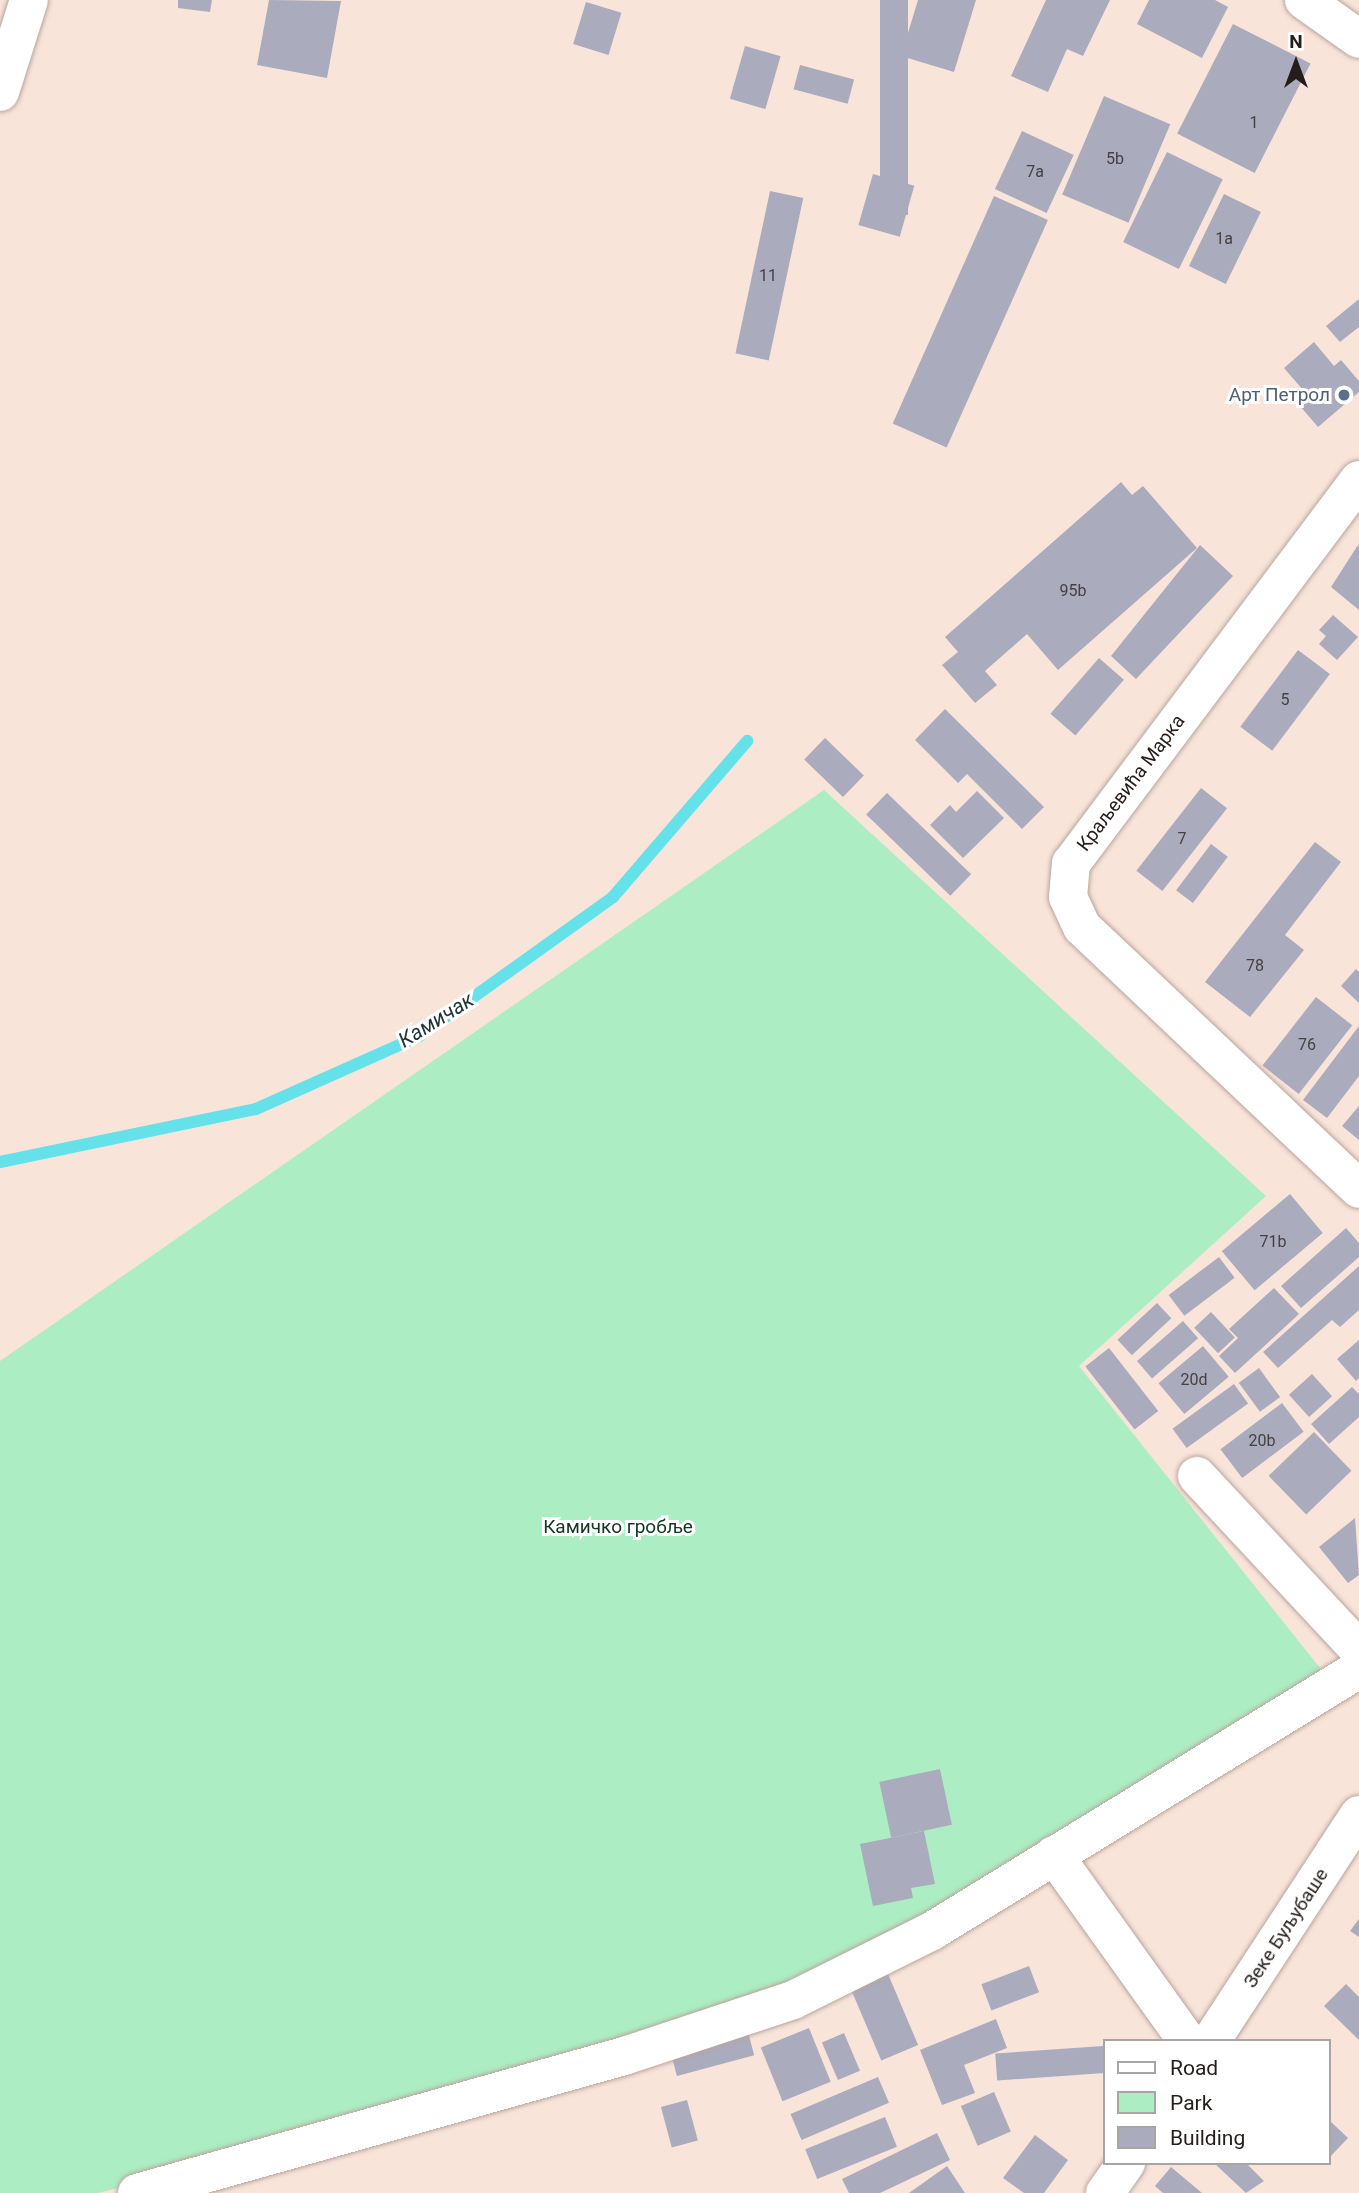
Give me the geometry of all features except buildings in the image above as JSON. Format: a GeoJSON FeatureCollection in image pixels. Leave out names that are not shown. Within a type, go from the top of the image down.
{"type":"FeatureCollection","features":[{"type":"Feature","properties":{"kind":"street"},"geometry":{"type":"LineString","coordinates":[[0,92],[29,0]]}},
{"type":"Feature","properties":{"kind":"street"},"geometry":{"type":"LineString","coordinates":[[1304,0],[1359,39]]}},
{"type":"Feature","properties":{"kind":"street"},"geometry":{"type":"LineString","coordinates":[[1347,0],[1359,23]]}},
{"type":"Feature","properties":{"kind":"street","name":"Краљевића Марка"},"geometry":{"type":"LineString","coordinates":[[1359,480],[1071,863],[1068,897],[1083,927],[1359,1189]]}},
{"type":"Feature","properties":{"kind":"street"},"geometry":{"type":"LineString","coordinates":[[1197,1476],[1359,1650]]}},
{"type":"Feature","properties":{"kind":"street"},"geometry":{"type":"LineString","coordinates":[[137,2193],[624,2056],[793,2000],[932,1931],[1359,1669]]}},
{"type":"Feature","properties":{"kind":"street","name":"Зеке Буљубаше"},"geometry":{"type":"LineString","coordinates":[[1212,2039],[1359,1815]]}},
{"type":"Feature","properties":{"kind":"street"},"geometry":{"type":"LineString","coordinates":[[1054,1855],[1186,2039]]}},
{"type":"Feature","properties":{"kind":"street"},"geometry":{"type":"LineString","coordinates":[[1105,2193],[1125,2165]]}},
{"type":"Feature","properties":{"kind":"green space","name":"Камичко гробље"},"geometry":{"type":"Polygon","coordinates":[[[824,790],[1266,1196],[1079,1366],[1340,1693],[806,1979],[631,2060],[98,2193],[0,2193],[0,1361],[824,790]]]}},
{"type":"Feature","properties":{"kind":"waterway","name":"Камичак"},"geometry":{"type":"LineString","coordinates":[[0,1162],[256,1109],[419,1036],[613,897],[747,741]]}},
{"type":"Feature","properties":{"kind":"place","name":"Арт Петрол"},"geometry":{"type":"Point","coordinates":[1344,395]}}]}
